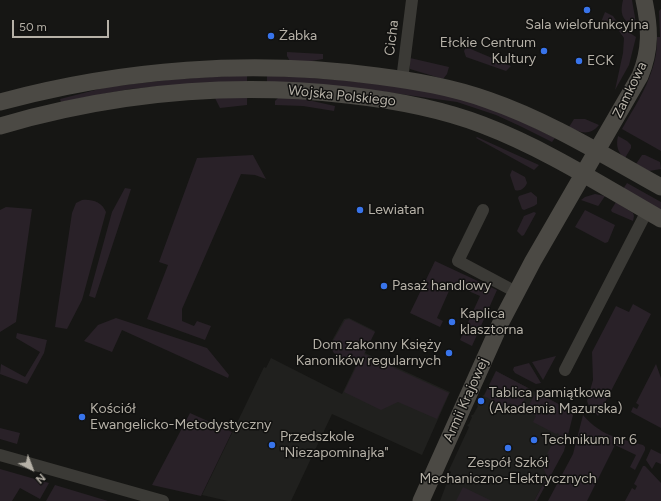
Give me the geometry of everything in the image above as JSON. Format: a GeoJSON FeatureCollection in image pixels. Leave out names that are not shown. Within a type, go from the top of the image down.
{"type":"FeatureCollection","features":[{"type":"Feature","properties":{"kind":"street","name":"Cicha"},"geometry":{"type":"LineString","coordinates":[[402,80],[412,0]]}},
{"type":"Feature","properties":{"kind":"street","name":"Zamkowa"},"geometry":{"type":"LineString","coordinates":[[583,174],[635,86],[643,67],[649,46],[647,15],[644,0]]}},
{"type":"Feature","properties":{"kind":"street","name":"Wojska Polskiego"},"geometry":{"type":"LineString","coordinates":[[0,102],[58,88],[105,80],[195,70],[242,68],[302,69],[360,74],[448,88],[488,100],[536,120],[661,187]]}},
{"type":"Feature","properties":{"kind":"street","name":"Wojska Polskiego"},"geometry":{"type":"LineString","coordinates":[[0,126],[34,116],[83,105],[166,93],[237,89],[287,90],[375,98],[411,104],[448,113],[482,124],[517,139],[583,174],[654,215]]}},
{"type":"Feature","properties":{"kind":"street","name":"Armii Krajowej"},"geometry":{"type":"LineString","coordinates":[[421,501],[486,354],[516,292],[583,174]]}},
{"type":"Feature","properties":{"kind":"street"},"geometry":{"type":"LineString","coordinates":[[483,210],[458,261],[516,292]]}},
{"type":"Feature","properties":{"kind":"street"},"geometry":{"type":"LineString","coordinates":[[565,370],[654,215]]}},
{"type":"Feature","properties":{"kind":"street"},"geometry":{"type":"LineString","coordinates":[[0,455],[163,501]]}},
{"type":"Feature","properties":{"kind":"shaded area"},"geometry":{"type":"Polygon","coordinates":[[[623,0],[632,0],[637,29],[624,18],[622,14],[623,0]]]}},
{"type":"Feature","properties":{"kind":"shaded area"},"geometry":{"type":"Polygon","coordinates":[[[661,9],[661,151],[622,129],[641,96],[651,74],[657,37],[660,37],[659,11],[661,9]]]}},
{"type":"Feature","properties":{"kind":"shaded area"},"geometry":{"type":"Polygon","coordinates":[[[605,12],[613,16],[620,26],[618,30],[601,22],[605,12]]]}},
{"type":"Feature","properties":{"kind":"shaded area"},"geometry":{"type":"Polygon","coordinates":[[[621,27],[636,37],[629,65],[615,90],[623,53],[624,38],[619,31],[621,27]]]}},
{"type":"Feature","properties":{"kind":"shaded area"},"geometry":{"type":"Polygon","coordinates":[[[466,47],[511,66],[506,71],[466,57],[464,51],[466,47]]]}},
{"type":"Feature","properties":{"kind":"shaded area"},"geometry":{"type":"Polygon","coordinates":[[[287,52],[323,54],[323,59],[306,62],[290,61],[287,56],[287,52]]]}},
{"type":"Feature","properties":{"kind":"shaded area"},"geometry":{"type":"Polygon","coordinates":[[[410,58],[449,67],[447,74],[443,79],[410,69],[410,58]]]}},
{"type":"Feature","properties":{"kind":"shaded area"},"geometry":{"type":"Polygon","coordinates":[[[247,75],[247,82],[130,89],[61,102],[60,99],[107,87],[177,79],[247,75]]]}},
{"type":"Feature","properties":{"kind":"shaded area"},"geometry":{"type":"Polygon","coordinates":[[[267,75],[354,81],[442,94],[497,110],[555,138],[552,142],[496,115],[457,102],[386,92],[267,82],[267,75]]]}},
{"type":"Feature","properties":{"kind":"shaded area"},"geometry":{"type":"Polygon","coordinates":[[[247,97],[247,105],[220,108],[215,98],[247,97]]]}},
{"type":"Feature","properties":{"kind":"shaded area"},"geometry":{"type":"Polygon","coordinates":[[[279,97],[303,99],[335,106],[334,111],[303,106],[275,105],[275,101],[279,97]]]}},
{"type":"Feature","properties":{"kind":"shaded area"},"geometry":{"type":"Polygon","coordinates":[[[574,119],[585,119],[599,125],[592,131],[581,132],[569,127],[574,119]]]}},
{"type":"Feature","properties":{"kind":"shaded area"},"geometry":{"type":"Polygon","coordinates":[[[618,136],[631,145],[631,148],[625,158],[620,154],[618,148],[618,136]]]}},
{"type":"Feature","properties":{"kind":"shaded area"},"geometry":{"type":"Polygon","coordinates":[[[477,137],[539,165],[534,170],[476,138],[477,137]]]}},
{"type":"Feature","properties":{"kind":"shaded area"},"geometry":{"type":"Polygon","coordinates":[[[253,155],[266,179],[255,175],[241,174],[182,309],[182,321],[194,326],[197,321],[211,326],[205,340],[147,319],[168,265],[159,262],[197,158],[253,155]]]}},
{"type":"Feature","properties":{"kind":"shaded area"},"geometry":{"type":"Polygon","coordinates":[[[642,155],[660,162],[661,169],[649,171],[636,164],[642,155]]]}},
{"type":"Feature","properties":{"kind":"shaded area"},"geometry":{"type":"Polygon","coordinates":[[[512,170],[525,177],[527,183],[524,188],[515,190],[510,175],[512,170]]]}},
{"type":"Feature","properties":{"kind":"shaded area"},"geometry":{"type":"Polygon","coordinates":[[[627,183],[661,202],[661,210],[623,189],[627,183]]]}},
{"type":"Feature","properties":{"kind":"shaded area"},"geometry":{"type":"Polygon","coordinates":[[[125,188],[131,189],[95,298],[89,296],[112,212],[125,188]]]}},
{"type":"Feature","properties":{"kind":"shaded area"},"geometry":{"type":"Polygon","coordinates":[[[531,192],[537,197],[537,204],[524,210],[522,209],[518,198],[519,196],[531,192]]]}},
{"type":"Feature","properties":{"kind":"shaded area"},"geometry":{"type":"Polygon","coordinates":[[[595,194],[605,196],[598,206],[581,200],[585,197],[595,194]]]}},
{"type":"Feature","properties":{"kind":"shaded area"},"geometry":{"type":"Polygon","coordinates":[[[82,200],[96,202],[102,206],[106,212],[82,300],[67,329],[55,327],[72,213],[76,203],[82,200]]]}},
{"type":"Feature","properties":{"kind":"shaded area"},"geometry":{"type":"Polygon","coordinates":[[[616,202],[633,213],[633,221],[612,212],[611,210],[616,202]]]}},
{"type":"Feature","properties":{"kind":"shaded area"},"geometry":{"type":"Polygon","coordinates":[[[6,207],[32,209],[16,322],[0,332],[0,210],[6,207]]]}},
{"type":"Feature","properties":{"kind":"shaded area"},"geometry":{"type":"Polygon","coordinates":[[[585,210],[615,225],[608,242],[605,243],[575,227],[585,210]]]}},
{"type":"Feature","properties":{"kind":"shaded area"},"geometry":{"type":"Polygon","coordinates":[[[534,212],[536,213],[535,215],[522,236],[517,231],[524,216],[534,212]]]}},
{"type":"Feature","properties":{"kind":"shaded area"},"geometry":{"type":"Polygon","coordinates":[[[435,261],[497,290],[472,346],[460,340],[480,296],[452,284],[437,318],[443,321],[440,327],[410,313],[435,261]]]}},
{"type":"Feature","properties":{"kind":"shaded area"},"geometry":{"type":"Polygon","coordinates":[[[633,304],[651,314],[598,416],[587,401],[593,380],[592,352],[616,306],[629,312],[633,304]]]}},
{"type":"Feature","properties":{"kind":"shaded area"},"geometry":{"type":"Polygon","coordinates":[[[116,318],[207,348],[229,375],[228,378],[122,330],[112,352],[84,341],[98,325],[116,318]]]}},
{"type":"Feature","properties":{"kind":"shaded area"},"geometry":{"type":"Polygon","coordinates":[[[349,318],[375,331],[365,353],[450,392],[422,455],[332,414],[291,501],[228,501],[202,495],[264,367],[266,368],[271,358],[342,394],[356,365],[334,353],[329,346],[344,319],[349,318]]]}},
{"type":"Feature","properties":{"kind":"shaded area"},"geometry":{"type":"Polygon","coordinates":[[[349,319],[375,332],[364,354],[449,393],[437,419],[398,402],[381,410],[344,392],[357,365],[334,353],[330,346],[345,320],[349,319]]]}},
{"type":"Feature","properties":{"kind":"shaded area"},"geometry":{"type":"Polygon","coordinates":[[[17,333],[47,340],[44,353],[27,384],[0,374],[1,364],[25,377],[40,352],[16,338],[17,333]]]}},
{"type":"Feature","properties":{"kind":"shaded area"},"geometry":{"type":"Polygon","coordinates":[[[556,356],[543,380],[532,362],[556,356]]]}},
{"type":"Feature","properties":{"kind":"shaded area"},"geometry":{"type":"Polygon","coordinates":[[[529,363],[541,383],[536,384],[515,373],[513,370],[514,367],[529,363]]]}},
{"type":"Feature","properties":{"kind":"shaded area"},"geometry":{"type":"Polygon","coordinates":[[[656,364],[661,378],[661,428],[631,412],[633,407],[637,409],[639,405],[636,403],[656,364]]]}},
{"type":"Feature","properties":{"kind":"shaded area","name":"Zespół Szkół Mechaniczno-Elektrycznych"},"geometry":{"type":"Polygon","coordinates":[[[496,371],[566,408],[572,414],[545,472],[547,477],[534,501],[440,501],[451,472],[449,470],[469,427],[467,425],[469,424],[472,417],[471,416],[478,406],[478,403],[479,404],[496,371]]]}},
{"type":"Feature","properties":{"kind":"shaded area"},"geometry":{"type":"Polygon","coordinates":[[[496,371],[530,389],[520,408],[510,403],[507,408],[484,396],[496,371]]]}},
{"type":"Feature","properties":{"kind":"shaded area"},"geometry":{"type":"Polygon","coordinates":[[[536,392],[566,408],[573,415],[564,451],[537,501],[534,501],[547,477],[542,465],[546,456],[549,454],[547,454],[552,444],[554,445],[554,442],[559,435],[558,433],[556,434],[533,422],[536,416],[526,411],[536,392]]]}},
{"type":"Feature","properties":{"kind":"shaded area"},"geometry":{"type":"Polygon","coordinates":[[[190,413],[232,432],[201,496],[152,485],[190,413]]]}},
{"type":"Feature","properties":{"kind":"shaded area"},"geometry":{"type":"Polygon","coordinates":[[[583,415],[596,428],[603,432],[643,445],[645,450],[635,470],[630,467],[636,455],[615,445],[587,501],[548,501],[573,454],[583,415]]]}},
{"type":"Feature","properties":{"kind":"shaded area"},"geometry":{"type":"Polygon","coordinates":[[[0,428],[20,433],[17,444],[0,439],[0,428]]]}},
{"type":"Feature","properties":{"kind":"shaded area"},"geometry":{"type":"Polygon","coordinates":[[[651,449],[661,454],[661,464],[656,462],[652,469],[646,460],[651,449]]]}},
{"type":"Feature","properties":{"kind":"shaded area"},"geometry":{"type":"Polygon","coordinates":[[[643,466],[645,466],[661,483],[661,501],[625,501],[632,488],[635,490],[637,486],[634,484],[643,466]]]}},
{"type":"Feature","properties":{"kind":"shaded area"},"geometry":{"type":"Polygon","coordinates":[[[0,469],[49,483],[40,499],[20,488],[12,501],[0,501],[0,469]]]}},
{"type":"Feature","properties":{"kind":"shaded area"},"geometry":{"type":"Polygon","coordinates":[[[55,485],[108,501],[46,501],[55,485]]]}},
{"type":"Feature","properties":{"kind":"shaded area"},"geometry":{"type":"Polygon","coordinates":[[[463,487],[492,501],[456,501],[463,487]]]}},
{"type":"Feature","properties":{"kind":"place","name":"Sala wielofunkcyjna"},"geometry":{"type":"Point","coordinates":[587,10]}},
{"type":"Feature","properties":{"kind":"place","name":"Żabka"},"geometry":{"type":"Point","coordinates":[271,36]}},
{"type":"Feature","properties":{"kind":"place","name":"Ełckie Centrum Kultury"},"geometry":{"type":"Point","coordinates":[544,51]}},
{"type":"Feature","properties":{"kind":"place","name":"ECK"},"geometry":{"type":"Point","coordinates":[579,61]}},
{"type":"Feature","properties":{"kind":"place","name":"Lewiatan"},"geometry":{"type":"Point","coordinates":[360,210]}},
{"type":"Feature","properties":{"kind":"place","name":"Pasaż handlowy"},"geometry":{"type":"Point","coordinates":[384,286]}},
{"type":"Feature","properties":{"kind":"place","name":"Kaplica klasztorna"},"geometry":{"type":"Point","coordinates":[452,322]}},
{"type":"Feature","properties":{"kind":"place","name":"Dom zakonny Księży Kanoników regularnych"},"geometry":{"type":"Point","coordinates":[449,353]}},
{"type":"Feature","properties":{"kind":"place","name":"Tablica pamiątkowa (Akademia Mazurska)"},"geometry":{"type":"Point","coordinates":[481,401]}},
{"type":"Feature","properties":{"kind":"place","name":"Kościół Ewangelicko-Metodystyczny"},"geometry":{"type":"Point","coordinates":[82,417]}},
{"type":"Feature","properties":{"kind":"place","name":"Technikum nr 6"},"geometry":{"type":"Point","coordinates":[534,440]}},
{"type":"Feature","properties":{"kind":"place","name":"Przedszkole \"Niezapominajka\""},"geometry":{"type":"Point","coordinates":[272,445]}},
{"type":"Feature","properties":{"kind":"place","name":"Zespół Szkół Mechaniczno-Elektrycznych"},"geometry":{"type":"Point","coordinates":[508,448]}}]}
